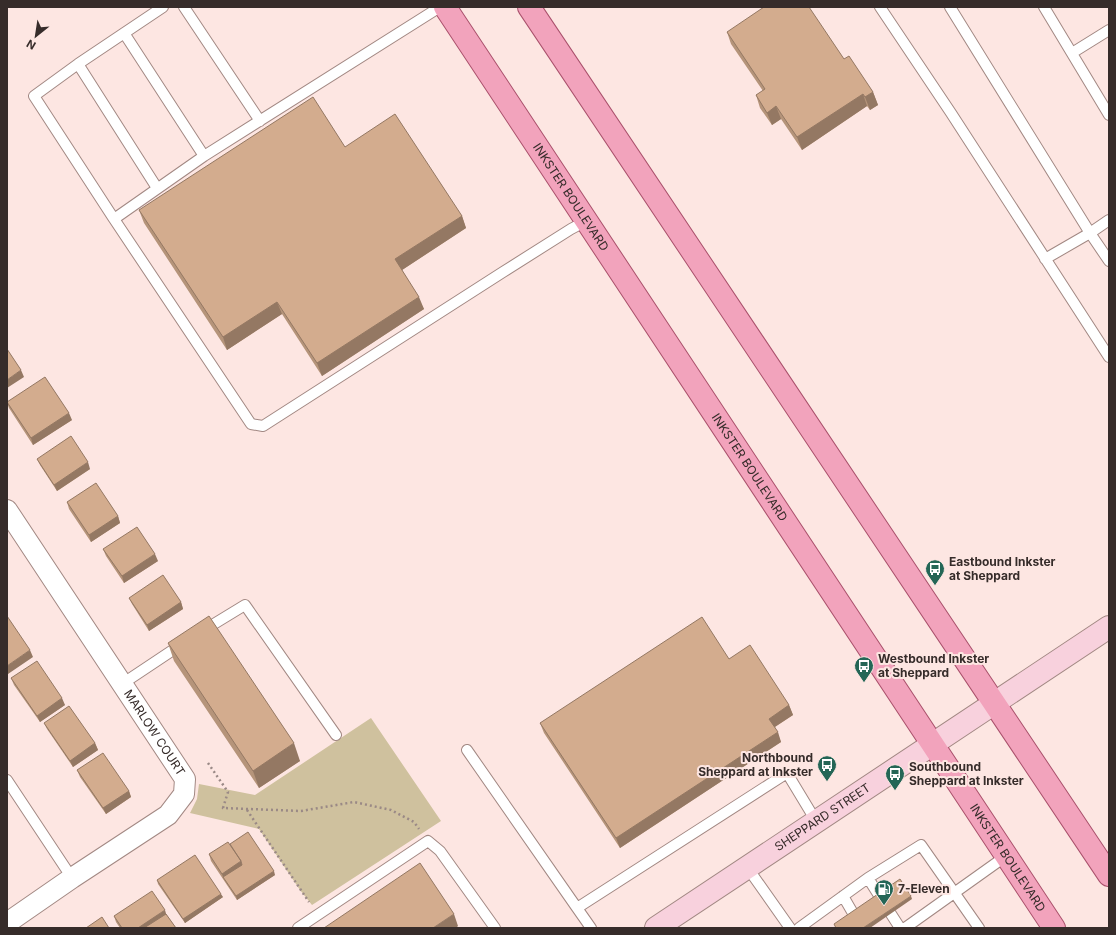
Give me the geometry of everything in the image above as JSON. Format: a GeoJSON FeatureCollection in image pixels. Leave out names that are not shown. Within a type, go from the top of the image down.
{"type":"FeatureCollection","features":[{"type":"Feature","properties":{"kind":"main road","name":"INKSTER BOULEVARD"},"geometry":{"type":"LineString","coordinates":[[445,7],[1054,928]]}},
{"type":"Feature","properties":{"kind":"main road"},"geometry":{"type":"LineString","coordinates":[[529,7],[1109,875]]}},
{"type":"Feature","properties":{"kind":"street","name":"MARLOW COURT"},"geometry":{"type":"LineString","coordinates":[[7,510],[185,779],[184,794],[168,815],[72,878],[7,924]]}},
{"type":"Feature","properties":{"kind":"street","name":"SHEPPARD STREET"},"geometry":{"type":"LineString","coordinates":[[656,928],[1109,626]]}},
{"type":"Feature","properties":{"kind":"lane"},"geometry":{"type":"LineString","coordinates":[[163,7],[78,64],[34,96],[251,424],[263,426],[503,272],[586,221]]}},
{"type":"Feature","properties":{"kind":"lane"},"geometry":{"type":"LineString","coordinates":[[184,7],[260,121]]}},
{"type":"Feature","properties":{"kind":"lane"},"geometry":{"type":"LineString","coordinates":[[114,219],[204,156],[440,7]]}},
{"type":"Feature","properties":{"kind":"lane"},"geometry":{"type":"LineString","coordinates":[[880,7],[951,113],[1109,357]]}},
{"type":"Feature","properties":{"kind":"lane"},"geometry":{"type":"LineString","coordinates":[[950,7],[1090,233],[1109,261]]}},
{"type":"Feature","properties":{"kind":"lane"},"geometry":{"type":"LineString","coordinates":[[1044,7],[1109,116]]}},
{"type":"Feature","properties":{"kind":"lane"},"geometry":{"type":"LineString","coordinates":[[1072,53],[1109,30]]}},
{"type":"Feature","properties":{"kind":"lane"},"geometry":{"type":"LineString","coordinates":[[124,33],[204,156]]}},
{"type":"Feature","properties":{"kind":"lane"},"geometry":{"type":"LineString","coordinates":[[78,64],[158,188]]}},
{"type":"Feature","properties":{"kind":"lane"},"geometry":{"type":"LineString","coordinates":[[1045,259],[1090,233],[1109,220]]}},
{"type":"Feature","properties":{"kind":"lane"},"geometry":{"type":"LineString","coordinates":[[122,684],[245,605],[336,735]]}},
{"type":"Feature","properties":{"kind":"lane"},"geometry":{"type":"LineString","coordinates":[[467,750],[591,928]]}},
{"type":"Feature","properties":{"kind":"lane"},"geometry":{"type":"LineString","coordinates":[[577,908],[787,773],[816,821]]}},
{"type":"Feature","properties":{"kind":"lane"},"geometry":{"type":"LineString","coordinates":[[7,780],[72,878]]}},
{"type":"Feature","properties":{"kind":"lane"},"geometry":{"type":"LineString","coordinates":[[298,928],[428,841],[440,851],[495,928]]}},
{"type":"Feature","properties":{"kind":"lane"},"geometry":{"type":"LineString","coordinates":[[799,928],[868,878],[921,845],[979,928]]}},
{"type":"Feature","properties":{"kind":"lane"},"geometry":{"type":"LineString","coordinates":[[905,928],[1006,856]]}},
{"type":"Feature","properties":{"kind":"lane"},"geometry":{"type":"LineString","coordinates":[[747,867],[790,928]]}},
{"type":"Feature","properties":{"kind":"lane"},"geometry":{"type":"LineString","coordinates":[[868,878],[880,897]]}},
{"type":"Feature","properties":{"kind":"lane"},"geometry":{"type":"LineString","coordinates":[[843,896],[854,914]]}},
{"type":"Feature","properties":{"kind":"lane"},"geometry":{"type":"LineString","coordinates":[[891,914],[900,928]]}},
{"type":"Feature","properties":{"kind":"path"},"geometry":{"type":"LineString","coordinates":[[208,763],[228,792],[223,808],[301,811],[354,802],[391,810],[414,822],[428,841]]}},
{"type":"Feature","properties":{"kind":"path"},"geometry":{"type":"LineString","coordinates":[[247,809],[310,904],[309,910],[314,918]]}},
{"type":"Feature","properties":{"kind":"shaded area"},"geometry":{"type":"Polygon","coordinates":[[[371,718],[441,821],[312,905],[300,890],[259,829],[190,813],[197,799],[199,784],[255,795],[371,718]]]}},
{"type":"Feature","properties":{"kind":"building"},"geometry":{"type":"Polygon","coordinates":[[[764,7],[809,7],[844,59],[849,56],[873,92],[865,97],[863,94],[797,137],[776,106],[767,113],[756,95],[765,89],[727,32],[764,7]]]}},
{"type":"Feature","properties":{"kind":"building"},"geometry":{"type":"Polygon","coordinates":[[[313,97],[345,147],[395,114],[462,216],[395,259],[419,297],[317,363],[277,302],[223,337],[139,210],[313,97]]]}},
{"type":"Feature","properties":{"kind":"building"},"geometry":{"type":"Polygon","coordinates":[[[7,349],[21,370],[7,380],[7,349]]]}},
{"type":"Feature","properties":{"kind":"building"},"geometry":{"type":"Polygon","coordinates":[[[45,377],[69,413],[31,438],[7,402],[45,377]]]}},
{"type":"Feature","properties":{"kind":"building"},"geometry":{"type":"Polygon","coordinates":[[[71,436],[88,462],[54,485],[37,459],[71,436]]]}},
{"type":"Feature","properties":{"kind":"building"},"geometry":{"type":"Polygon","coordinates":[[[96,483],[118,516],[89,535],[67,502],[96,483]]]}},
{"type":"Feature","properties":{"kind":"building"},"geometry":{"type":"Polygon","coordinates":[[[137,527],[155,554],[122,576],[103,549],[137,527]]]}},
{"type":"Feature","properties":{"kind":"building"},"geometry":{"type":"Polygon","coordinates":[[[163,575],[181,602],[147,625],[129,598],[163,575]]]}},
{"type":"Feature","properties":{"kind":"building"},"geometry":{"type":"Polygon","coordinates":[[[7,616],[30,650],[7,666],[7,616]]]}},
{"type":"Feature","properties":{"kind":"building"},"geometry":{"type":"Polygon","coordinates":[[[209,616],[294,743],[253,771],[168,643],[209,616]]]}},
{"type":"Feature","properties":{"kind":"building"},"geometry":{"type":"Polygon","coordinates":[[[702,617],[729,659],[750,645],[789,705],[769,719],[778,732],[616,838],[540,723],[702,617]]]}},
{"type":"Feature","properties":{"kind":"building"},"geometry":{"type":"Polygon","coordinates":[[[37,661],[62,698],[37,716],[11,678],[37,661]]]}},
{"type":"Feature","properties":{"kind":"building"},"geometry":{"type":"Polygon","coordinates":[[[69,706],[95,743],[70,761],[44,723],[69,706]]]}},
{"type":"Feature","properties":{"kind":"building"},"geometry":{"type":"Polygon","coordinates":[[[103,753],[129,791],[103,808],[77,770],[103,753]]]}},
{"type":"Feature","properties":{"kind":"building"},"geometry":{"type":"Polygon","coordinates":[[[248,832],[274,871],[236,896],[223,877],[242,865],[230,844],[248,832]]]}},
{"type":"Feature","properties":{"kind":"building"},"geometry":{"type":"Polygon","coordinates":[[[228,842],[241,861],[222,874],[209,854],[228,842]]]}},
{"type":"Feature","properties":{"kind":"building"},"geometry":{"type":"Polygon","coordinates":[[[195,855],[221,894],[183,919],[157,880],[195,855]]]}},
{"type":"Feature","properties":{"kind":"building"},"geometry":{"type":"Polygon","coordinates":[[[420,863],[454,914],[433,928],[324,928],[420,863]]]}},
{"type":"Feature","properties":{"kind":"building","name":"7-Eleven"},"geometry":{"type":"Polygon","coordinates":[[[900,879],[911,896],[863,928],[836,928],[834,924],[900,879]]]}},
{"type":"Feature","properties":{"kind":"building"},"geometry":{"type":"Polygon","coordinates":[[[152,891],[165,910],[138,928],[122,928],[114,916],[152,891]]]}},
{"type":"Feature","properties":{"kind":"building"},"geometry":{"type":"Polygon","coordinates":[[[166,914],[176,928],[144,928],[166,914]]]}},
{"type":"Feature","properties":{"kind":"building"},"geometry":{"type":"Polygon","coordinates":[[[102,917],[109,928],[86,928],[102,917]]]}},
{"type":"Feature","properties":{"kind":"place","name":"Eastbound Inkster at Sheppard"},"geometry":{"type":"Point","coordinates":[935,586]}},
{"type":"Feature","properties":{"kind":"place","name":"Westbound Inkster at Sheppard"},"geometry":{"type":"Point","coordinates":[864,683]}},
{"type":"Feature","properties":{"kind":"place","name":"Northbound Sheppard at Inkster"},"geometry":{"type":"Point","coordinates":[827,782]}},
{"type":"Feature","properties":{"kind":"place","name":"Southbound Sheppard at Inkster"},"geometry":{"type":"Point","coordinates":[895,791]}},
{"type":"Feature","properties":{"kind":"place","name":"7-Eleven"},"geometry":{"type":"Point","coordinates":[884,906]}}]}
